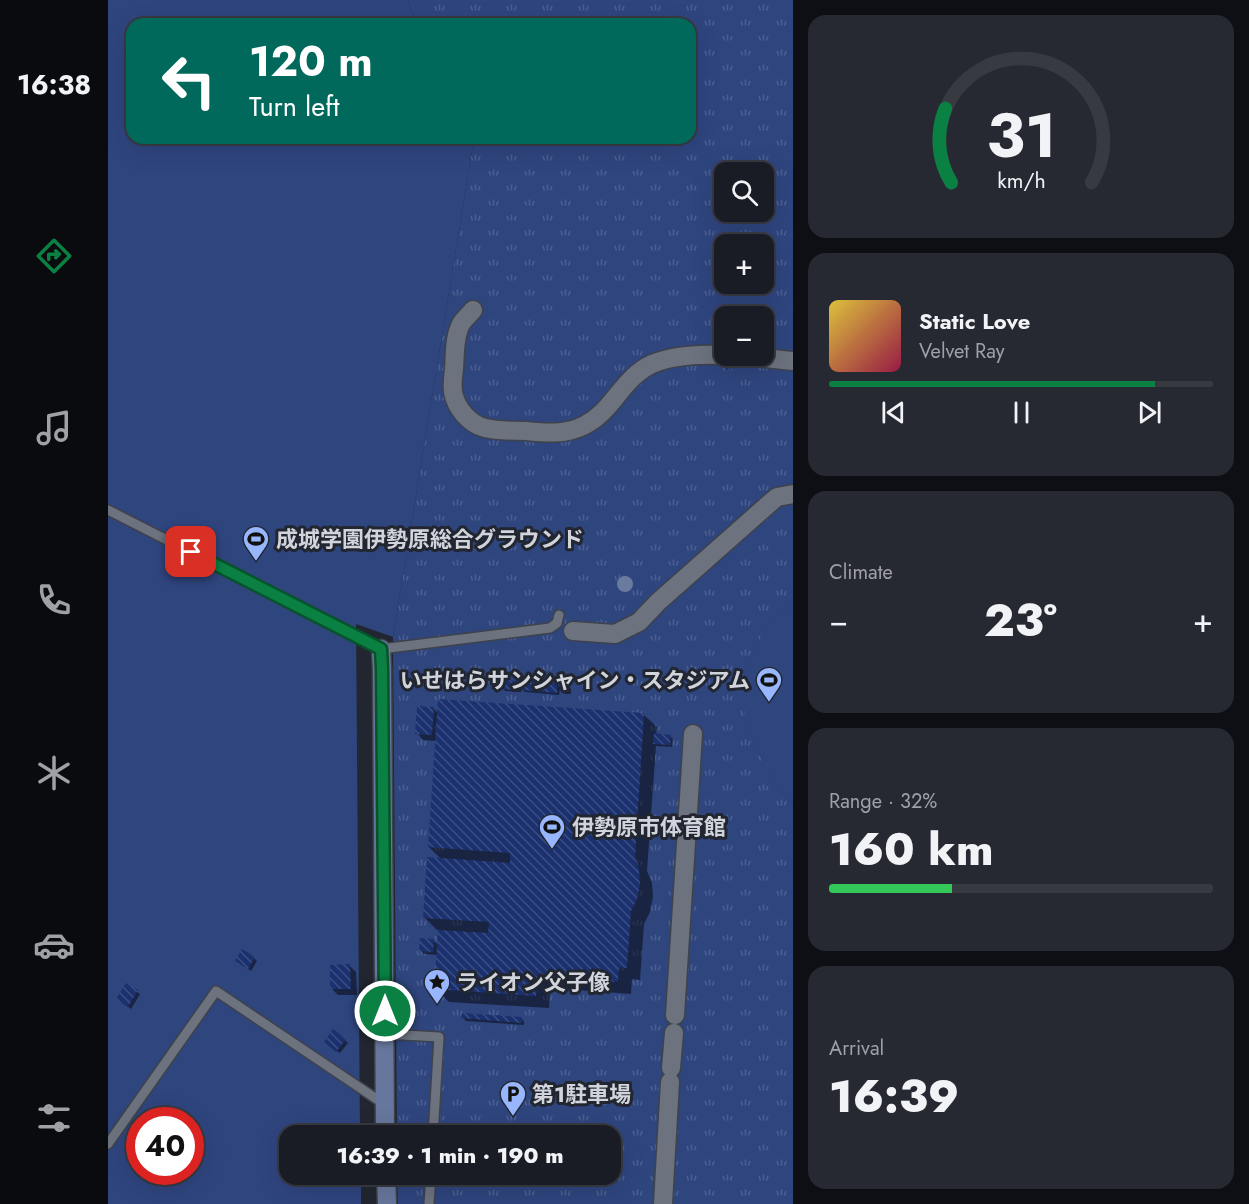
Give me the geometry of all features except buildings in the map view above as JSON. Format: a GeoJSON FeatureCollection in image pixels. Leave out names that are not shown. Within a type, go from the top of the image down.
{"type":"FeatureCollection","features":[{"type":"Feature","properties":{"kind":"street"},"geometry":{"type":"LineString","coordinates":[[473,310],[461,324],[456,342],[453,391],[461,411],[475,424],[485,428],[547,433],[571,430],[594,420],[631,379],[653,364],[679,357],[714,355]]}},
{"type":"Feature","properties":{"kind":"street"},"geometry":{"type":"LineString","coordinates":[[774,359],[793,361]]}},
{"type":"Feature","properties":{"kind":"street"},"geometry":{"type":"LineString","coordinates":[[573,631],[615,634],[639,622],[658,602],[770,502],[777,497],[793,494]]}},
{"type":"Feature","properties":{"kind":"street"},"geometry":{"type":"LineString","coordinates":[[381,649],[385,1125]]}},
{"type":"Feature","properties":{"kind":"street"},"geometry":{"type":"LineString","coordinates":[[663,1204],[693,734]]}},
{"type":"Feature","properties":{"kind":"street"},"geometry":{"type":"LineString","coordinates":[[386,1185],[387,1204]]}},
{"type":"Feature","properties":{"kind":"lane"},"geometry":{"type":"LineString","coordinates":[[108,510],[381,649],[550,628],[557,624],[559,615]]}},
{"type":"Feature","properties":{"kind":"lane"},"geometry":{"type":"LineString","coordinates":[[108,1144],[216,991],[385,1104]]}},
{"type":"Feature","properties":{"kind":"lane"},"geometry":{"type":"LineString","coordinates":[[385,1034],[439,1037],[434,1125]]}},
{"type":"Feature","properties":{"kind":"lane"},"geometry":{"type":"LineString","coordinates":[[429,1204],[430,1185]]}},
{"type":"Feature","properties":{"kind":"green space","name":"成城学園伊勢原総合グラウンド"},"geometry":{"type":"Polygon","coordinates":[[[108,0],[408,0],[414,18],[126,18],[126,144],[473,144],[393,637],[356,624],[360,1125],[279,1125],[279,1185],[361,1185],[361,1204],[108,1204],[108,0]]]}},
{"type":"Feature","properties":{"kind":"green space"},"geometry":{"type":"Polygon","coordinates":[[[408,0],[793,0],[793,1204],[398,1204],[397,1185],[621,1185],[621,1125],[397,1125],[393,637],[473,144],[696,144],[696,18],[414,18],[408,0]]]}},
{"type":"Feature","properties":{"kind":"green space","name":"いせはらサンシャイン・スタジアム"},"geometry":{"type":"Polygon","coordinates":[[[793,603],[793,807],[776,785],[758,752],[747,722],[744,688],[752,656],[759,641],[780,614],[793,603]]]}},
{"type":"Feature","properties":{"kind":"place","name":"成城学園伊勢原総合グラウンド"},"geometry":{"type":"Point","coordinates":[256,562]}},
{"type":"Feature","properties":{"kind":"place","name":"いせはらサンシャイン・スタジアム"},"geometry":{"type":"Point","coordinates":[769,703]}},
{"type":"Feature","properties":{"kind":"place","name":"伊勢原市体育館"},"geometry":{"type":"Point","coordinates":[552,850]}},
{"type":"Feature","properties":{"kind":"place","name":"ライオン父子像"},"geometry":{"type":"Point","coordinates":[437,1005]}},
{"type":"Feature","properties":{"kind":"place","name":"第1駐車場"},"geometry":{"type":"Point","coordinates":[513,1117]}},
{"type":"Feature","properties":{"kind":"route"},"geometry":{"type":"LineString","coordinates":[[191,552],[381,649],[385,1011]]}}]}
